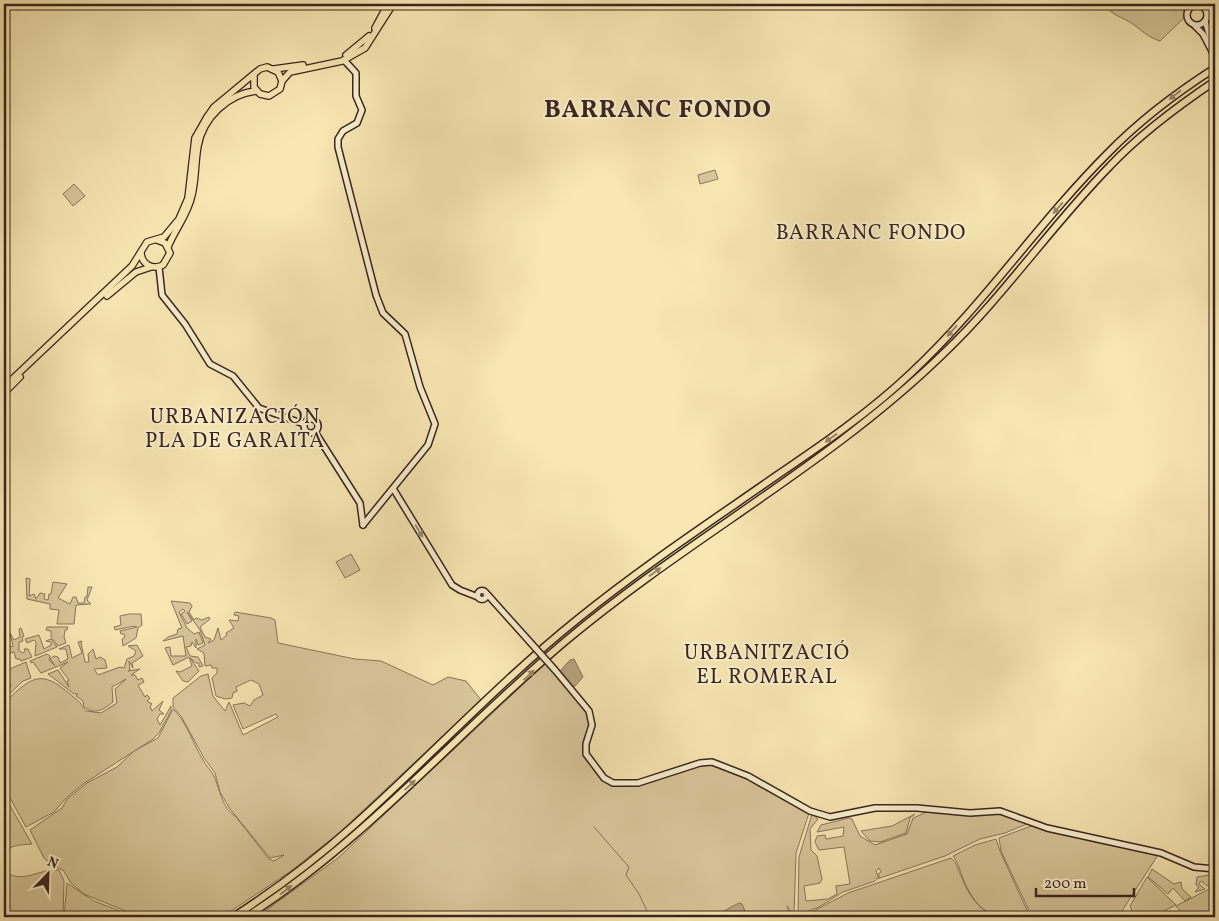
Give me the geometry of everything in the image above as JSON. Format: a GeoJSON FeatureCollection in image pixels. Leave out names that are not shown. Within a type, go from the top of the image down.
{"type":"FeatureCollection","features":[{"type":"Feature","properties":{"kind":"highway"},"geometry":{"type":"LineString","coordinates":[[233,917],[307,865],[352,828],[509,679],[576,620],[648,565],[832,438],[892,391],[947,337],[1107,154],[1150,114],[1184,88],[1215,68]]}},
{"type":"Feature","properties":{"kind":"highway"},"geometry":{"type":"LineString","coordinates":[[246,917],[338,851],[567,640],[699,541],[838,444],[897,396],[973,323],[1111,164],[1145,132],[1186,100],[1215,81]]}},
{"type":"Feature","properties":{"kind":"main road"},"geometry":{"type":"LineString","coordinates":[[4,387],[106,292],[137,260],[147,242],[164,237],[179,219],[188,198],[195,138],[207,117],[222,101],[264,67],[274,69],[321,63],[349,54],[366,40],[388,4]]}},
{"type":"Feature","properties":{"kind":"main road"},"geometry":{"type":"LineString","coordinates":[[254,74],[253,83],[256,91],[264,96],[273,95],[280,89],[282,81],[290,72],[344,60],[365,48],[393,4]]}},
{"type":"Feature","properties":{"kind":"main road"},"geometry":{"type":"LineString","coordinates":[[274,69],[278,72],[282,81]]}},
{"type":"Feature","properties":{"kind":"main road"},"geometry":{"type":"LineString","coordinates":[[4,393],[115,288],[136,272],[151,267],[159,267],[169,258],[168,248],[189,207],[195,181],[198,146],[207,123],[214,114],[233,98],[256,91]]}},
{"type":"Feature","properties":{"kind":"main road"},"geometry":{"type":"LineString","coordinates":[[154,239],[163,242],[168,248]]}},
{"type":"Feature","properties":{"kind":"main road"},"geometry":{"type":"LineString","coordinates":[[141,251],[144,263],[151,267]]}},
{"type":"Feature","properties":{"kind":"street"},"geometry":{"type":"LineString","coordinates":[[1185,4],[1188,10],[1188,20],[1203,34],[1215,57]]}},
{"type":"Feature","properties":{"kind":"street"},"geometry":{"type":"LineString","coordinates":[[1188,10],[1193,6],[1201,5],[1214,11],[1212,25]]}},
{"type":"Feature","properties":{"kind":"street"},"geometry":{"type":"LineString","coordinates":[[1201,5],[1207,11],[1206,21],[1215,57]]}},
{"type":"Feature","properties":{"kind":"street"},"geometry":{"type":"LineString","coordinates":[[1195,25],[1206,21]]}},
{"type":"Feature","properties":{"kind":"street"},"geometry":{"type":"LineString","coordinates":[[1206,21],[1215,30]]}},
{"type":"Feature","properties":{"kind":"street"},"geometry":{"type":"LineString","coordinates":[[315,432],[360,503],[363,525],[394,490],[430,442],[434,424],[420,387],[405,334],[384,313],[376,295],[338,148],[338,139],[343,131],[357,123],[362,110],[356,96],[356,73],[344,60]]}},
{"type":"Feature","properties":{"kind":"street"},"geometry":{"type":"LineString","coordinates":[[159,267],[162,295],[185,324],[210,364],[233,376],[259,408],[304,424],[307,432],[315,432]]}},
{"type":"Feature","properties":{"kind":"street"},"geometry":{"type":"LineString","coordinates":[[304,424],[309,419],[316,420],[318,426],[315,432]]}},
{"type":"Feature","properties":{"kind":"street"},"geometry":{"type":"LineString","coordinates":[[394,490],[452,585],[478,596],[481,591],[495,603],[589,711],[592,726],[586,744],[586,754],[604,778],[613,783],[638,783],[709,762],[748,776],[810,811],[830,817],[875,808],[916,808],[970,813],[1000,811],[1047,828],[1161,853],[1194,867],[1215,869]]}},
{"type":"Feature","properties":{"kind":"shaded area"},"geometry":{"type":"Polygon","coordinates":[[[1104,4],[1180,4],[1187,15],[1160,41],[1113,13],[1104,4]]]}},
{"type":"Feature","properties":{"kind":"shaded area"},"geometry":{"type":"Polygon","coordinates":[[[715,170],[718,179],[700,184],[698,175],[715,170]]]}},
{"type":"Feature","properties":{"kind":"shaded area"},"geometry":{"type":"Polygon","coordinates":[[[74,184],[85,196],[73,206],[63,194],[74,184]]]}},
{"type":"Feature","properties":{"kind":"shaded area"},"geometry":{"type":"Polygon","coordinates":[[[351,554],[360,570],[345,578],[336,562],[351,554]]]}},
{"type":"Feature","properties":{"kind":"shaded area"},"geometry":{"type":"Polygon","coordinates":[[[26,578],[30,579],[29,596],[34,594],[36,599],[40,593],[45,594],[44,599],[48,600],[53,582],[67,584],[58,598],[70,604],[73,597],[76,597],[78,603],[84,603],[88,587],[92,587],[87,600],[91,604],[76,605],[74,624],[57,624],[59,610],[50,609],[50,604],[27,599],[26,578]]]}},
{"type":"Feature","properties":{"kind":"shaded area"},"geometry":{"type":"Polygon","coordinates":[[[171,601],[190,603],[192,606],[189,612],[194,620],[196,618],[202,620],[209,617],[210,619],[200,627],[205,637],[211,639],[208,643],[214,640],[218,628],[221,640],[227,635],[226,633],[234,628],[229,620],[238,621],[239,616],[234,615],[235,612],[271,618],[275,620],[278,643],[355,659],[381,661],[433,685],[448,677],[466,681],[481,700],[339,833],[291,871],[222,917],[192,915],[140,917],[84,894],[71,883],[63,870],[53,866],[44,858],[30,830],[62,808],[67,799],[87,783],[117,767],[134,751],[158,738],[173,709],[182,720],[199,754],[214,776],[222,798],[231,813],[269,859],[274,861],[284,855],[270,858],[230,809],[220,792],[215,773],[204,758],[181,716],[173,707],[173,698],[201,676],[208,674],[213,696],[225,711],[229,702],[243,735],[278,717],[276,714],[243,729],[233,705],[244,703],[250,706],[254,700],[263,695],[259,684],[251,680],[236,687],[237,691],[233,693],[232,698],[225,699],[216,696],[212,678],[217,673],[217,668],[212,668],[211,665],[205,666],[204,653],[197,649],[205,645],[200,630],[187,612],[192,621],[187,624],[181,614],[185,611],[183,609],[179,612],[187,628],[194,634],[199,632],[203,643],[198,645],[196,639],[196,648],[192,642],[191,646],[186,647],[190,656],[198,657],[203,666],[199,667],[199,663],[190,658],[199,671],[188,682],[183,681],[176,671],[180,672],[192,666],[189,657],[173,665],[165,648],[170,647],[171,656],[186,656],[183,636],[163,641],[177,634],[178,629],[182,628],[171,601]]]}},
{"type":"Feature","properties":{"kind":"shaded area"},"geometry":{"type":"Polygon","coordinates":[[[141,614],[142,625],[138,628],[136,638],[123,646],[122,639],[125,637],[120,631],[137,627],[115,630],[114,627],[121,625],[120,616],[141,614]]]}},
{"type":"Feature","properties":{"kind":"shaded area"},"geometry":{"type":"Polygon","coordinates":[[[47,627],[68,627],[65,630],[64,637],[66,643],[58,646],[51,637],[51,631],[46,630],[47,627]]]}},
{"type":"Feature","properties":{"kind":"shaded area"},"geometry":{"type":"Polygon","coordinates":[[[21,628],[24,636],[22,637],[23,641],[19,642],[19,651],[23,653],[24,649],[28,649],[32,657],[21,661],[16,659],[14,652],[6,654],[4,660],[4,649],[13,646],[10,633],[14,640],[20,637],[19,629],[21,628]]]}},
{"type":"Feature","properties":{"kind":"shaded area"},"geometry":{"type":"Polygon","coordinates":[[[39,635],[44,649],[51,645],[51,642],[46,641],[51,639],[57,647],[35,656],[36,642],[34,640],[27,643],[25,639],[39,635]]]}},
{"type":"Feature","properties":{"kind":"shaded area"},"geometry":{"type":"Polygon","coordinates":[[[82,641],[85,662],[89,662],[88,654],[93,649],[96,659],[100,657],[105,660],[107,668],[94,669],[98,675],[120,667],[124,668],[127,659],[134,656],[136,651],[128,646],[137,645],[143,656],[132,663],[133,668],[129,661],[130,670],[128,671],[140,669],[131,675],[135,675],[138,680],[142,678],[144,682],[138,685],[145,697],[147,695],[150,698],[147,701],[152,704],[150,706],[152,711],[163,701],[159,710],[164,714],[160,714],[157,719],[160,725],[171,706],[171,711],[159,733],[153,739],[83,784],[67,797],[54,812],[26,827],[4,787],[4,703],[24,685],[40,679],[56,683],[79,701],[86,711],[101,713],[117,703],[115,689],[126,679],[112,687],[113,702],[102,709],[92,711],[84,707],[83,701],[76,696],[78,694],[74,694],[48,674],[58,670],[69,687],[67,681],[69,680],[60,668],[68,662],[41,673],[33,662],[31,663],[30,661],[47,654],[50,656],[49,660],[55,666],[50,659],[54,656],[58,657],[60,663],[68,659],[66,649],[59,649],[69,645],[72,658],[82,653],[78,642],[82,641]]]}},
{"type":"Feature","properties":{"kind":"shaded area"},"geometry":{"type":"Polygon","coordinates":[[[574,659],[583,677],[575,686],[572,686],[560,671],[570,660],[574,659]]]}},
{"type":"Feature","properties":{"kind":"shaded area"},"geometry":{"type":"Polygon","coordinates":[[[26,662],[31,678],[23,681],[4,699],[4,688],[11,686],[5,671],[26,662]]]}},
{"type":"Feature","properties":{"kind":"shaded area"},"geometry":{"type":"Polygon","coordinates":[[[546,663],[588,713],[589,729],[584,743],[589,761],[607,783],[634,786],[708,763],[723,767],[776,792],[809,813],[796,853],[794,916],[787,906],[790,917],[257,917],[338,858],[546,663]]]}},
{"type":"Feature","properties":{"kind":"shaded area"},"geometry":{"type":"Polygon","coordinates":[[[9,804],[32,844],[12,847],[4,855],[4,807],[9,804]]]}},
{"type":"Feature","properties":{"kind":"shaded area"},"geometry":{"type":"Polygon","coordinates":[[[929,811],[972,816],[1001,813],[1026,821],[1027,824],[1005,833],[980,839],[945,856],[880,878],[878,874],[881,872],[879,868],[876,871],[879,879],[877,878],[875,881],[843,892],[819,907],[798,915],[799,857],[812,814],[818,819],[810,829],[811,850],[817,856],[822,879],[820,883],[804,886],[806,901],[828,899],[837,894],[836,886],[850,884],[844,847],[819,850],[815,842],[817,836],[825,835],[826,839],[843,836],[844,827],[817,832],[821,825],[849,818],[852,819],[860,836],[875,845],[907,834],[913,818],[929,811]]]}},
{"type":"Feature","properties":{"kind":"shaded area"},"geometry":{"type":"Polygon","coordinates":[[[915,814],[910,818],[906,833],[880,842],[870,841],[861,831],[892,826],[915,814]]]}},
{"type":"Feature","properties":{"kind":"shaded area"},"geometry":{"type":"Polygon","coordinates":[[[1031,826],[1158,855],[1118,917],[1032,917],[1001,851],[999,838],[1031,826]]]}},
{"type":"Feature","properties":{"kind":"shaded area"},"geometry":{"type":"Polygon","coordinates":[[[996,839],[1030,917],[998,915],[982,908],[970,893],[953,856],[975,845],[996,839]]]}},
{"type":"Feature","properties":{"kind":"shaded area"},"geometry":{"type":"Polygon","coordinates":[[[951,858],[975,901],[983,910],[994,917],[807,917],[806,915],[848,893],[951,858]]]}},
{"type":"Feature","properties":{"kind":"shaded area"},"geometry":{"type":"Polygon","coordinates":[[[1152,869],[1174,884],[1181,882],[1182,889],[1191,897],[1185,901],[1173,888],[1168,894],[1148,877],[1152,869]]]}},
{"type":"Feature","properties":{"kind":"shaded area"},"geometry":{"type":"Polygon","coordinates":[[[4,870],[10,875],[23,877],[59,870],[64,881],[63,917],[4,917],[4,870]]]}},
{"type":"Feature","properties":{"kind":"shaded area"},"geometry":{"type":"Polygon","coordinates":[[[1215,874],[1215,884],[1209,887],[1201,881],[1199,884],[1205,889],[1195,892],[1199,887],[1196,885],[1197,877],[1215,874]]]}},
{"type":"Feature","properties":{"kind":"shaded area"},"geometry":{"type":"Polygon","coordinates":[[[1147,877],[1176,905],[1153,916],[1139,917],[1133,913],[1130,906],[1147,877]]]}},
{"type":"Feature","properties":{"kind":"shaded area"},"geometry":{"type":"Polygon","coordinates":[[[67,883],[94,901],[135,917],[64,917],[67,883]]]}},
{"type":"Feature","properties":{"kind":"shaded area"},"geometry":{"type":"Polygon","coordinates":[[[1215,886],[1215,905],[1212,917],[1186,917],[1176,906],[1215,886]]]}},
{"type":"Feature","properties":{"kind":"shaded area"},"geometry":{"type":"Polygon","coordinates":[[[739,903],[742,904],[745,911],[734,917],[718,917],[718,914],[739,903]]]}},
{"type":"Feature","properties":{"kind":"waterway"},"geometry":{"type":"LineString","coordinates":[[594,827],[629,867],[626,875],[639,894],[650,917]]}},
{"type":"Feature","properties":{"kind":"waterway"},"geometry":{"type":"LineString","coordinates":[[1212,888],[1215,891]]}},
{"type":"Feature","properties":{"kind":"waterway"},"geometry":{"type":"LineString","coordinates":[[1213,917],[1215,907]]}},
{"type":"Feature","properties":{"kind":"district","name":"BARRANC FONDO"},"geometry":{"type":"Point","coordinates":[658,110]}},
{"type":"Feature","properties":{"kind":"district","name":"BARRANC FONDO"},"geometry":{"type":"Point","coordinates":[871,233]}},
{"type":"Feature","properties":{"kind":"district","name":"URBANIZACIÓN PLA DE GARAITA"},"geometry":{"type":"Point","coordinates":[235,429]}},
{"type":"Feature","properties":{"kind":"district","name":"URBANITZACIÓ EL ROMERAL"},"geometry":{"type":"Point","coordinates":[767,665]}}]}
